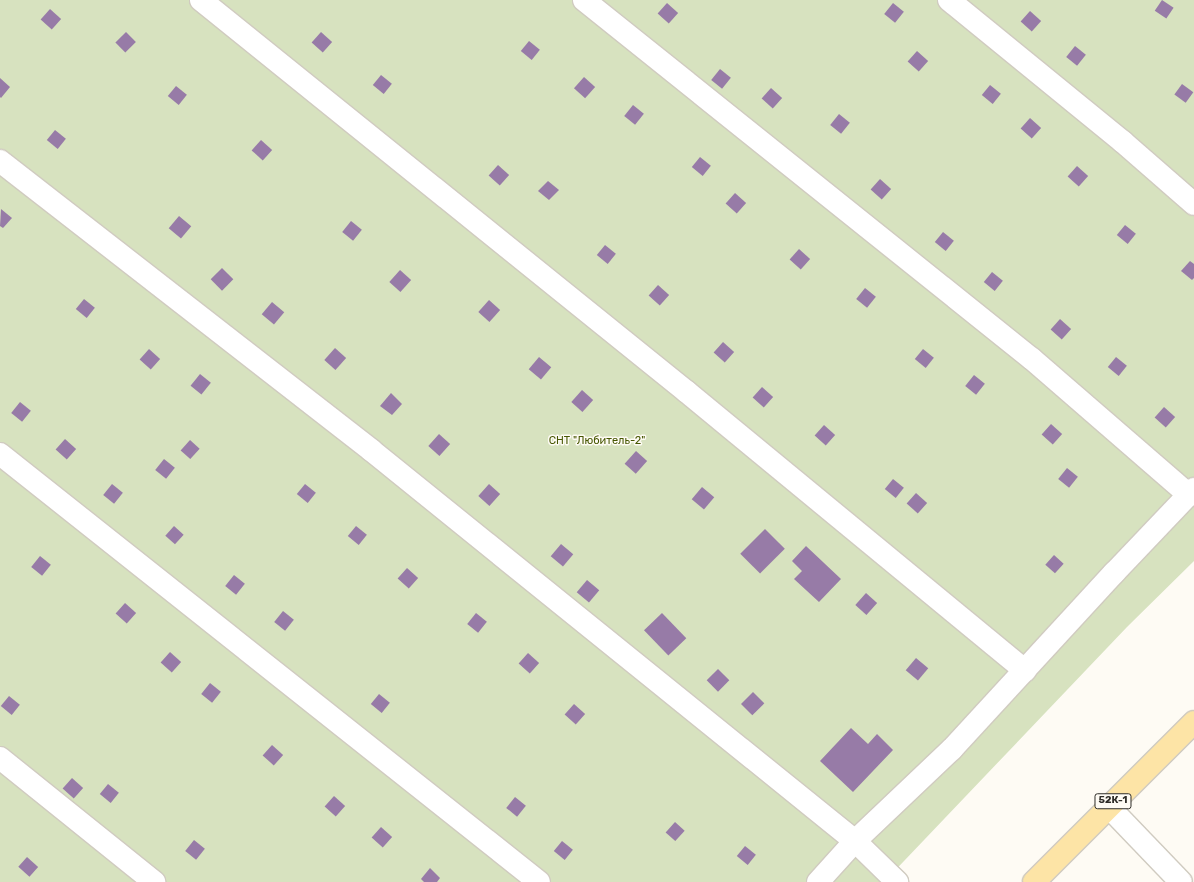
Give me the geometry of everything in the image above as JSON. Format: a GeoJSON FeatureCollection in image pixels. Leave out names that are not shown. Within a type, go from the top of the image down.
{"type":"FeatureCollection","features":[{"type":"Feature","properties":{"kind":"main road","name":"52К-1"},"geometry":{"type":"LineString","coordinates":[[1034,882],[1108,806],[1194,722]]}},
{"type":"Feature","properties":{"kind":"lane"},"geometry":{"type":"LineString","coordinates":[[201,0],[687,392],[1025,670]]}},
{"type":"Feature","properties":{"kind":"lane"},"geometry":{"type":"LineString","coordinates":[[584,0],[1032,359],[1192,492],[1114,573],[952,749],[855,841],[818,882]]}},
{"type":"Feature","properties":{"kind":"lane"},"geometry":{"type":"LineString","coordinates":[[949,0],[1123,142],[1194,204]]}},
{"type":"Feature","properties":{"kind":"lane"},"geometry":{"type":"LineString","coordinates":[[0,161],[371,450],[855,841],[897,882]]}},
{"type":"Feature","properties":{"kind":"lane"},"geometry":{"type":"LineString","coordinates":[[0,454],[539,882]]}},
{"type":"Feature","properties":{"kind":"lane"},"geometry":{"type":"LineString","coordinates":[[0,758],[154,882]]}},
{"type":"Feature","properties":{"kind":"lane"},"geometry":{"type":"LineString","coordinates":[[1108,806],[1181,882]]}},
{"type":"Feature","properties":{"kind":"green space","name":"СНТ \"Любитель-2\""},"geometry":{"type":"Polygon","coordinates":[[[0,0],[1194,0],[1194,561],[1127,627],[884,882],[0,882],[0,0]]]}},
{"type":"Feature","properties":{"kind":"building"},"geometry":{"type":"Polygon","coordinates":[[[1162,0],[1174,8],[1166,19],[1155,11],[1162,0]]]}},
{"type":"Feature","properties":{"kind":"building"},"geometry":{"type":"Polygon","coordinates":[[[667,3],[678,13],[669,23],[658,13],[667,3]]]}},
{"type":"Feature","properties":{"kind":"building"},"geometry":{"type":"Polygon","coordinates":[[[893,3],[904,12],[895,23],[884,14],[893,3]]]}},
{"type":"Feature","properties":{"kind":"building"},"geometry":{"type":"Polygon","coordinates":[[[50,9],[61,19],[52,29],[41,19],[50,9]]]}},
{"type":"Feature","properties":{"kind":"building"},"geometry":{"type":"Polygon","coordinates":[[[1030,11],[1041,21],[1032,31],[1021,21],[1030,11]]]}},
{"type":"Feature","properties":{"kind":"building"},"geometry":{"type":"Polygon","coordinates":[[[126,32],[136,42],[125,53],[115,43],[126,32]]]}},
{"type":"Feature","properties":{"kind":"building"},"geometry":{"type":"Polygon","coordinates":[[[321,32],[332,42],[323,52],[312,42],[321,32]]]}},
{"type":"Feature","properties":{"kind":"building"},"geometry":{"type":"Polygon","coordinates":[[[529,41],[540,50],[532,60],[521,51],[529,41]]]}},
{"type":"Feature","properties":{"kind":"building"},"geometry":{"type":"Polygon","coordinates":[[[1075,46],[1086,55],[1077,66],[1066,57],[1075,46]]]}},
{"type":"Feature","properties":{"kind":"building"},"geometry":{"type":"Polygon","coordinates":[[[917,51],[928,61],[919,71],[908,61],[917,51]]]}},
{"type":"Feature","properties":{"kind":"building"},"geometry":{"type":"Polygon","coordinates":[[[720,69],[731,78],[722,89],[711,80],[720,69]]]}},
{"type":"Feature","properties":{"kind":"building"},"geometry":{"type":"Polygon","coordinates":[[[381,75],[392,84],[384,94],[373,85],[381,75]]]}},
{"type":"Feature","properties":{"kind":"building"},"geometry":{"type":"Polygon","coordinates":[[[584,77],[595,87],[585,98],[574,88],[584,77]]]}},
{"type":"Feature","properties":{"kind":"building"},"geometry":{"type":"Polygon","coordinates":[[[0,78],[10,87],[1,98],[0,97],[0,78]]]}},
{"type":"Feature","properties":{"kind":"building"},"geometry":{"type":"Polygon","coordinates":[[[1182,84],[1193,92],[1186,103],[1174,95],[1182,84]]]}},
{"type":"Feature","properties":{"kind":"building"},"geometry":{"type":"Polygon","coordinates":[[[990,85],[1001,94],[993,104],[982,95],[990,85]]]}},
{"type":"Feature","properties":{"kind":"building"},"geometry":{"type":"Polygon","coordinates":[[[176,86],[187,95],[179,105],[168,96],[176,86]]]}},
{"type":"Feature","properties":{"kind":"building"},"geometry":{"type":"Polygon","coordinates":[[[771,88],[782,98],[773,108],[762,98],[771,88]]]}},
{"type":"Feature","properties":{"kind":"building"},"geometry":{"type":"Polygon","coordinates":[[[633,105],[644,114],[635,125],[624,116],[633,105]]]}},
{"type":"Feature","properties":{"kind":"building"},"geometry":{"type":"Polygon","coordinates":[[[839,114],[850,123],[841,134],[830,125],[839,114]]]}},
{"type":"Feature","properties":{"kind":"building"},"geometry":{"type":"Polygon","coordinates":[[[1030,118],[1041,128],[1032,138],[1021,128],[1030,118]]]}},
{"type":"Feature","properties":{"kind":"building"},"geometry":{"type":"Polygon","coordinates":[[[55,130],[66,139],[58,149],[47,140],[55,130]]]}},
{"type":"Feature","properties":{"kind":"building"},"geometry":{"type":"Polygon","coordinates":[[[261,140],[272,150],[263,160],[252,150],[261,140]]]}},
{"type":"Feature","properties":{"kind":"building"},"geometry":{"type":"Polygon","coordinates":[[[700,157],[711,166],[703,176],[692,167],[700,157]]]}},
{"type":"Feature","properties":{"kind":"building"},"geometry":{"type":"Polygon","coordinates":[[[498,165],[509,175],[500,185],[489,175],[498,165]]]}},
{"type":"Feature","properties":{"kind":"building"},"geometry":{"type":"Polygon","coordinates":[[[1077,166],[1088,176],[1079,186],[1068,176],[1077,166]]]}},
{"type":"Feature","properties":{"kind":"building"},"geometry":{"type":"Polygon","coordinates":[[[880,179],[891,189],[882,199],[871,189],[880,179]]]}},
{"type":"Feature","properties":{"kind":"building"},"geometry":{"type":"Polygon","coordinates":[[[548,181],[559,190],[549,200],[538,191],[548,181]]]}},
{"type":"Feature","properties":{"kind":"building"},"geometry":{"type":"Polygon","coordinates":[[[735,193],[746,203],[737,213],[726,203],[735,193]]]}},
{"type":"Feature","properties":{"kind":"building"},"geometry":{"type":"Polygon","coordinates":[[[1,209],[12,218],[3,228],[0,226],[1,209]]]}},
{"type":"Feature","properties":{"kind":"building"},"geometry":{"type":"Polygon","coordinates":[[[179,216],[191,226],[181,239],[169,228],[179,216]]]}},
{"type":"Feature","properties":{"kind":"building"},"geometry":{"type":"Polygon","coordinates":[[[351,221],[362,230],[353,241],[342,232],[351,221]]]}},
{"type":"Feature","properties":{"kind":"building"},"geometry":{"type":"Polygon","coordinates":[[[1125,225],[1136,234],[1128,244],[1117,235],[1125,225]]]}},
{"type":"Feature","properties":{"kind":"building"},"geometry":{"type":"Polygon","coordinates":[[[943,232],[954,241],[946,251],[935,242],[943,232]]]}},
{"type":"Feature","properties":{"kind":"building"},"geometry":{"type":"Polygon","coordinates":[[[605,245],[616,254],[608,264],[597,255],[605,245]]]}},
{"type":"Feature","properties":{"kind":"building"},"geometry":{"type":"Polygon","coordinates":[[[799,249],[810,259],[801,269],[790,259],[799,249]]]}},
{"type":"Feature","properties":{"kind":"building"},"geometry":{"type":"Polygon","coordinates":[[[1190,261],[1194,264],[1194,278],[1192,280],[1181,271],[1190,261]]]}},
{"type":"Feature","properties":{"kind":"building"},"geometry":{"type":"Polygon","coordinates":[[[222,268],[233,279],[222,291],[211,279],[222,268]]]}},
{"type":"Feature","properties":{"kind":"building"},"geometry":{"type":"Polygon","coordinates":[[[400,270],[411,280],[400,292],[389,282],[400,270]]]}},
{"type":"Feature","properties":{"kind":"building"},"geometry":{"type":"Polygon","coordinates":[[[992,272],[1003,281],[995,291],[984,282],[992,272]]]}},
{"type":"Feature","properties":{"kind":"building"},"geometry":{"type":"Polygon","coordinates":[[[658,285],[669,295],[660,305],[649,295],[658,285]]]}},
{"type":"Feature","properties":{"kind":"building"},"geometry":{"type":"Polygon","coordinates":[[[865,288],[876,297],[867,308],[856,299],[865,288]]]}},
{"type":"Feature","properties":{"kind":"building"},"geometry":{"type":"Polygon","coordinates":[[[84,299],[95,308],[87,318],[76,309],[84,299]]]}},
{"type":"Feature","properties":{"kind":"building"},"geometry":{"type":"Polygon","coordinates":[[[489,300],[500,310],[489,322],[478,312],[489,300]]]}},
{"type":"Feature","properties":{"kind":"building"},"geometry":{"type":"Polygon","coordinates":[[[272,302],[284,312],[274,325],[262,314],[272,302]]]}},
{"type":"Feature","properties":{"kind":"building"},"geometry":{"type":"Polygon","coordinates":[[[1060,319],[1071,329],[1062,339],[1051,329],[1060,319]]]}},
{"type":"Feature","properties":{"kind":"building"},"geometry":{"type":"Polygon","coordinates":[[[723,342],[734,352],[725,362],[714,352],[723,342]]]}},
{"type":"Feature","properties":{"kind":"building"},"geometry":{"type":"Polygon","coordinates":[[[335,348],[346,358],[335,370],[324,360],[335,348]]]}},
{"type":"Feature","properties":{"kind":"building"},"geometry":{"type":"Polygon","coordinates":[[[149,349],[160,359],[151,369],[140,359],[149,349]]]}},
{"type":"Feature","properties":{"kind":"building"},"geometry":{"type":"Polygon","coordinates":[[[923,349],[934,358],[926,368],[915,359],[923,349]]]}},
{"type":"Feature","properties":{"kind":"building"},"geometry":{"type":"Polygon","coordinates":[[[539,357],[551,367],[541,380],[529,369],[539,357]]]}},
{"type":"Feature","properties":{"kind":"building"},"geometry":{"type":"Polygon","coordinates":[[[1116,357],[1127,366],[1119,376],[1108,367],[1116,357]]]}},
{"type":"Feature","properties":{"kind":"building"},"geometry":{"type":"Polygon","coordinates":[[[200,374],[211,383],[201,394],[191,386],[200,374]]]}},
{"type":"Feature","properties":{"kind":"building"},"geometry":{"type":"Polygon","coordinates":[[[974,375],[985,384],[976,395],[965,386],[974,375]]]}},
{"type":"Feature","properties":{"kind":"building"},"geometry":{"type":"Polygon","coordinates":[[[762,387],[773,397],[764,407],[753,397],[762,387]]]}},
{"type":"Feature","properties":{"kind":"building"},"geometry":{"type":"Polygon","coordinates":[[[582,390],[593,400],[582,412],[571,402],[582,390]]]}},
{"type":"Feature","properties":{"kind":"building"},"geometry":{"type":"Polygon","coordinates":[[[391,393],[402,404],[392,415],[380,406],[391,393]]]}},
{"type":"Feature","properties":{"kind":"building"},"geometry":{"type":"Polygon","coordinates":[[[20,402],[31,411],[22,422],[11,413],[20,402]]]}},
{"type":"Feature","properties":{"kind":"building"},"geometry":{"type":"Polygon","coordinates":[[[1164,407],[1175,417],[1166,427],[1155,417],[1164,407]]]}},
{"type":"Feature","properties":{"kind":"building"},"geometry":{"type":"Polygon","coordinates":[[[1051,424],[1062,434],[1053,444],[1042,434],[1051,424]]]}},
{"type":"Feature","properties":{"kind":"building"},"geometry":{"type":"Polygon","coordinates":[[[824,425],[835,435],[826,445],[815,435],[824,425]]]}},
{"type":"Feature","properties":{"kind":"building"},"geometry":{"type":"Polygon","coordinates":[[[439,434],[450,444],[439,456],[428,446],[439,434]]]}},
{"type":"Feature","properties":{"kind":"building"},"geometry":{"type":"Polygon","coordinates":[[[65,439],[76,449],[67,459],[56,449],[65,439]]]}},
{"type":"Feature","properties":{"kind":"building"},"geometry":{"type":"Polygon","coordinates":[[[190,440],[200,449],[190,459],[181,450],[190,440]]]}},
{"type":"Feature","properties":{"kind":"building"},"geometry":{"type":"Polygon","coordinates":[[[636,451],[647,461],[636,474],[625,464],[636,451]]]}},
{"type":"Feature","properties":{"kind":"building"},"geometry":{"type":"Polygon","coordinates":[[[164,459],[175,468],[166,479],[155,470],[164,459]]]}},
{"type":"Feature","properties":{"kind":"building"},"geometry":{"type":"Polygon","coordinates":[[[1067,468],[1078,477],[1069,488],[1058,479],[1067,468]]]}},
{"type":"Feature","properties":{"kind":"building"},"geometry":{"type":"Polygon","coordinates":[[[893,479],[904,488],[896,498],[885,489],[893,479]]]}},
{"type":"Feature","properties":{"kind":"building"},"geometry":{"type":"Polygon","coordinates":[[[112,484],[123,493],[114,504],[103,495],[112,484]]]}},
{"type":"Feature","properties":{"kind":"building"},"geometry":{"type":"Polygon","coordinates":[[[305,484],[316,493],[308,503],[297,494],[305,484]]]}},
{"type":"Feature","properties":{"kind":"building"},"geometry":{"type":"Polygon","coordinates":[[[489,484],[500,494],[489,506],[478,496],[489,484]]]}},
{"type":"Feature","properties":{"kind":"building"},"geometry":{"type":"Polygon","coordinates":[[[702,487],[714,497],[704,510],[692,499],[702,487]]]}},
{"type":"Feature","properties":{"kind":"building"},"geometry":{"type":"Polygon","coordinates":[[[916,493],[927,503],[918,513],[907,503],[916,493]]]}},
{"type":"Feature","properties":{"kind":"building"},"geometry":{"type":"Polygon","coordinates":[[[174,526],[184,535],[175,544],[165,536],[174,526]]]}},
{"type":"Feature","properties":{"kind":"building"},"geometry":{"type":"Polygon","coordinates":[[[356,526],[367,535],[359,545],[348,536],[356,526]]]}},
{"type":"Feature","properties":{"kind":"building"},"geometry":{"type":"Polygon","coordinates":[[[765,529],[785,549],[760,574],[740,554],[765,529]]]}},
{"type":"Feature","properties":{"kind":"building"},"geometry":{"type":"Polygon","coordinates":[[[561,544],[573,554],[563,567],[551,556],[561,544]]]}},
{"type":"Feature","properties":{"kind":"building"},"geometry":{"type":"Polygon","coordinates":[[[806,546],[841,579],[819,602],[794,579],[802,571],[792,561],[806,546]]]}},
{"type":"Feature","properties":{"kind":"building"},"geometry":{"type":"Polygon","coordinates":[[[1054,555],[1064,564],[1055,573],[1045,565],[1054,555]]]}},
{"type":"Feature","properties":{"kind":"building"},"geometry":{"type":"Polygon","coordinates":[[[40,556],[51,565],[42,576],[31,567],[40,556]]]}},
{"type":"Feature","properties":{"kind":"building"},"geometry":{"type":"Polygon","coordinates":[[[407,568],[418,578],[409,588],[398,578],[407,568]]]}},
{"type":"Feature","properties":{"kind":"building"},"geometry":{"type":"Polygon","coordinates":[[[234,575],[245,584],[236,595],[225,586],[234,575]]]}},
{"type":"Feature","properties":{"kind":"building"},"geometry":{"type":"Polygon","coordinates":[[[587,580],[599,590],[589,603],[577,592],[587,580]]]}},
{"type":"Feature","properties":{"kind":"building"},"geometry":{"type":"Polygon","coordinates":[[[866,593],[877,603],[866,615],[855,605],[866,593]]]}},
{"type":"Feature","properties":{"kind":"building"},"geometry":{"type":"Polygon","coordinates":[[[125,603],[136,613],[127,623],[116,613],[125,603]]]}},
{"type":"Feature","properties":{"kind":"building"},"geometry":{"type":"Polygon","coordinates":[[[283,611],[294,620],[285,631],[274,622],[283,611]]]}},
{"type":"Feature","properties":{"kind":"building"},"geometry":{"type":"Polygon","coordinates":[[[476,613],[487,622],[478,633],[467,624],[476,613]]]}},
{"type":"Feature","properties":{"kind":"building"},"geometry":{"type":"Polygon","coordinates":[[[662,613],[686,638],[668,656],[644,630],[662,613]]]}},
{"type":"Feature","properties":{"kind":"building"},"geometry":{"type":"Polygon","coordinates":[[[170,652],[181,662],[172,672],[161,662],[170,652]]]}},
{"type":"Feature","properties":{"kind":"building"},"geometry":{"type":"Polygon","coordinates":[[[528,653],[539,663],[530,673],[519,663],[528,653]]]}},
{"type":"Feature","properties":{"kind":"building"},"geometry":{"type":"Polygon","coordinates":[[[916,658],[928,668],[918,681],[906,670],[916,658]]]}},
{"type":"Feature","properties":{"kind":"building"},"geometry":{"type":"Polygon","coordinates":[[[718,669],[729,680],[718,692],[707,680],[718,669]]]}},
{"type":"Feature","properties":{"kind":"building"},"geometry":{"type":"Polygon","coordinates":[[[210,683],[221,692],[212,703],[201,694],[210,683]]]}},
{"type":"Feature","properties":{"kind":"building"},"geometry":{"type":"Polygon","coordinates":[[[753,692],[764,703],[752,715],[741,704],[753,692]]]}},
{"type":"Feature","properties":{"kind":"building"},"geometry":{"type":"Polygon","coordinates":[[[379,694],[390,703],[382,713],[371,704],[379,694]]]}},
{"type":"Feature","properties":{"kind":"building"},"geometry":{"type":"Polygon","coordinates":[[[9,696],[20,705],[12,715],[1,706],[9,696]]]}},
{"type":"Feature","properties":{"kind":"building"},"geometry":{"type":"Polygon","coordinates":[[[574,704],[585,714],[576,724],[565,714],[574,704]]]}},
{"type":"Feature","properties":{"kind":"building"},"geometry":{"type":"Polygon","coordinates":[[[851,728],[868,744],[877,734],[893,750],[853,792],[820,761],[851,728]]]}},
{"type":"Feature","properties":{"kind":"building"},"geometry":{"type":"Polygon","coordinates":[[[272,745],[283,755],[274,765],[263,755],[272,745]]]}},
{"type":"Feature","properties":{"kind":"building"},"geometry":{"type":"Polygon","coordinates":[[[72,778],[83,788],[74,798],[63,788],[72,778]]]}},
{"type":"Feature","properties":{"kind":"building"},"geometry":{"type":"Polygon","coordinates":[[[108,784],[119,793],[111,803],[100,794],[108,784]]]}},
{"type":"Feature","properties":{"kind":"building"},"geometry":{"type":"Polygon","coordinates":[[[334,796],[345,806],[336,816],[325,806],[334,796]]]}},
{"type":"Feature","properties":{"kind":"building"},"geometry":{"type":"Polygon","coordinates":[[[515,797],[526,806],[517,817],[506,808],[515,797]]]}},
{"type":"Feature","properties":{"kind":"building"},"geometry":{"type":"Polygon","coordinates":[[[675,822],[685,831],[675,841],[666,832],[675,822]]]}},
{"type":"Feature","properties":{"kind":"building"},"geometry":{"type":"Polygon","coordinates":[[[381,827],[392,837],[383,847],[372,837],[381,827]]]}},
{"type":"Feature","properties":{"kind":"building"},"geometry":{"type":"Polygon","coordinates":[[[194,840],[205,849],[196,860],[185,851],[194,840]]]}},
{"type":"Feature","properties":{"kind":"building"},"geometry":{"type":"Polygon","coordinates":[[[562,841],[573,850],[565,860],[554,851],[562,841]]]}},
{"type":"Feature","properties":{"kind":"building"},"geometry":{"type":"Polygon","coordinates":[[[745,846],[756,855],[748,865],[737,856],[745,846]]]}},
{"type":"Feature","properties":{"kind":"building"},"geometry":{"type":"Polygon","coordinates":[[[27,857],[38,867],[29,877],[18,867],[27,857]]]}},
{"type":"Feature","properties":{"kind":"building"},"geometry":{"type":"Polygon","coordinates":[[[430,868],[440,878],[437,882],[424,882],[421,879],[430,868]]]}}]}
